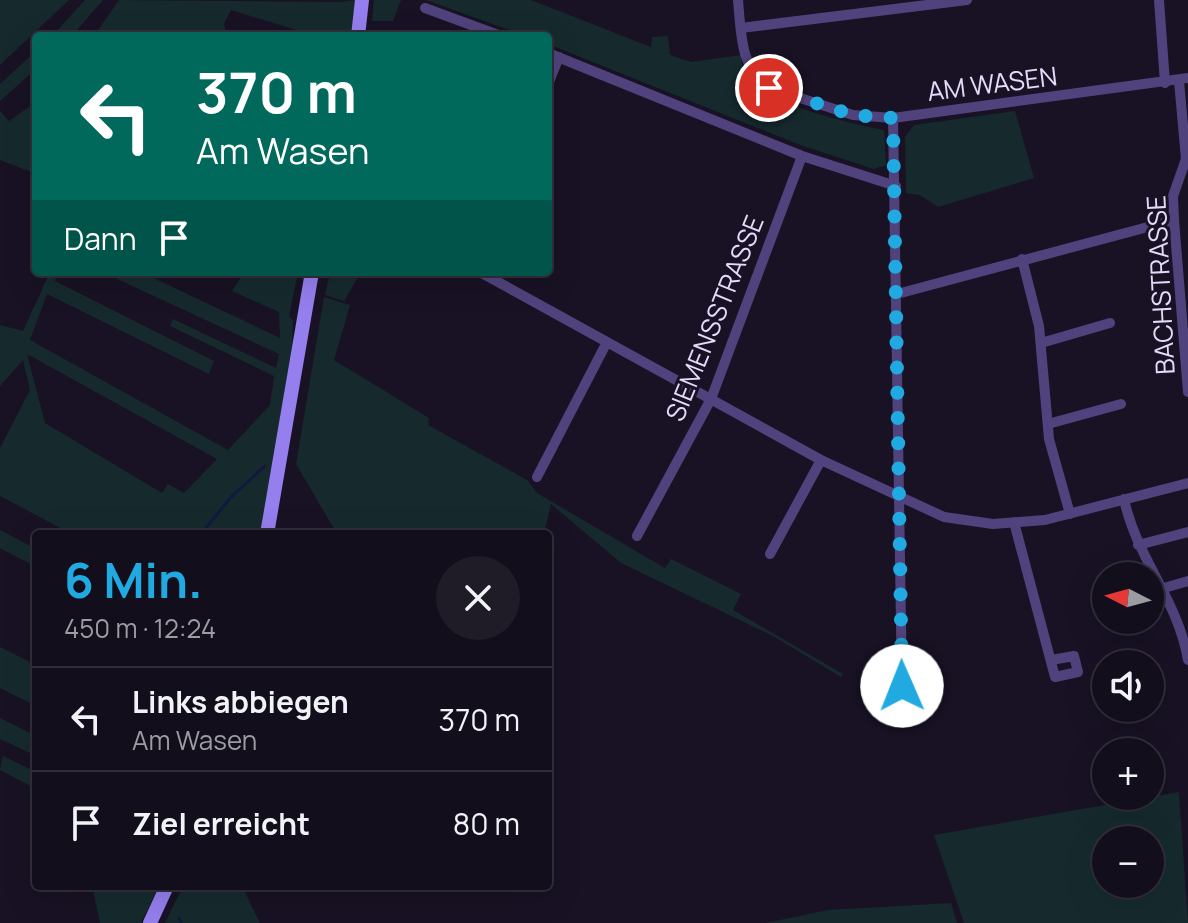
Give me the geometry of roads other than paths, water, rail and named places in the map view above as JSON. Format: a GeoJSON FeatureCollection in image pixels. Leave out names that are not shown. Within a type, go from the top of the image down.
{"type":"FeatureCollection","features":[{"type":"Feature","properties":{"kind":"main road"},"geometry":{"type":"LineString","coordinates":[[358,32],[362,0]]}},
{"type":"Feature","properties":{"kind":"main road"},"geometry":{"type":"LineString","coordinates":[[368,32],[371,0]]}},
{"type":"Feature","properties":{"kind":"main road"},"geometry":{"type":"LineString","coordinates":[[268,530],[311,276]]}},
{"type":"Feature","properties":{"kind":"main road"},"geometry":{"type":"LineString","coordinates":[[150,923],[165,890]]}},
{"type":"Feature","properties":{"kind":"street","name":"AM WASEN"},"geometry":{"type":"LineString","coordinates":[[738,0],[749,68],[769,88],[853,115],[893,118],[1183,79]]}},
{"type":"Feature","properties":{"kind":"street"},"geometry":{"type":"LineString","coordinates":[[741,28],[967,0]]}},
{"type":"Feature","properties":{"kind":"street"},"geometry":{"type":"LineString","coordinates":[[1159,0],[1165,83]]}},
{"type":"Feature","properties":{"kind":"street"},"geometry":{"type":"LineString","coordinates":[[425,8],[490,32]]}},
{"type":"Feature","properties":{"kind":"street"},"geometry":{"type":"LineString","coordinates":[[553,55],[802,156],[896,186]]}},
{"type":"Feature","properties":{"kind":"street","name":"BACHSTRASSE"},"geometry":{"type":"LineString","coordinates":[[1183,79],[1186,159],[1173,196],[1188,392]]}},
{"type":"Feature","properties":{"kind":"street"},"geometry":{"type":"LineString","coordinates":[[893,118],[902,686]]}},
{"type":"Feature","properties":{"kind":"street","name":"SIEMENSSTRASSE"},"geometry":{"type":"LineString","coordinates":[[637,536],[711,399],[802,156]]}},
{"type":"Feature","properties":{"kind":"street"},"geometry":{"type":"LineString","coordinates":[[897,294],[1174,220]]}},
{"type":"Feature","properties":{"kind":"street"},"geometry":{"type":"LineString","coordinates":[[1022,259],[1041,343],[1048,424],[1070,514]]}},
{"type":"Feature","properties":{"kind":"street"},"geometry":{"type":"LineString","coordinates":[[487,276],[821,460],[901,499],[954,519],[1014,522],[1070,514],[1188,483]]}},
{"type":"Feature","properties":{"kind":"street"},"geometry":{"type":"LineString","coordinates":[[1041,343],[1110,323]]}},
{"type":"Feature","properties":{"kind":"street"},"geometry":{"type":"LineString","coordinates":[[537,477],[607,342]]}},
{"type":"Feature","properties":{"kind":"street"},"geometry":{"type":"LineString","coordinates":[[1048,424],[1121,404]]}},
{"type":"Feature","properties":{"kind":"street"},"geometry":{"type":"LineString","coordinates":[[770,554],[821,460]]}},
{"type":"Feature","properties":{"kind":"street"},"geometry":{"type":"LineString","coordinates":[[1124,499],[1138,545],[1148,562]]}},
{"type":"Feature","properties":{"kind":"street"},"geometry":{"type":"LineString","coordinates":[[1014,522],[1051,660]]}},
{"type":"Feature","properties":{"kind":"street"},"geometry":{"type":"LineString","coordinates":[[1138,545],[1188,532]]}},
{"type":"Feature","properties":{"kind":"street"},"geometry":{"type":"LineString","coordinates":[[1188,581],[1164,588],[1186,629],[1188,660]]}},
{"type":"Feature","properties":{"kind":"waterway"},"geometry":{"type":"LineString","coordinates":[[204,530],[232,496],[265,466]]}},
{"type":"Feature","properties":{"kind":"waterway"},"geometry":{"type":"LineString","coordinates":[[179,918],[181,923]]}}]}
